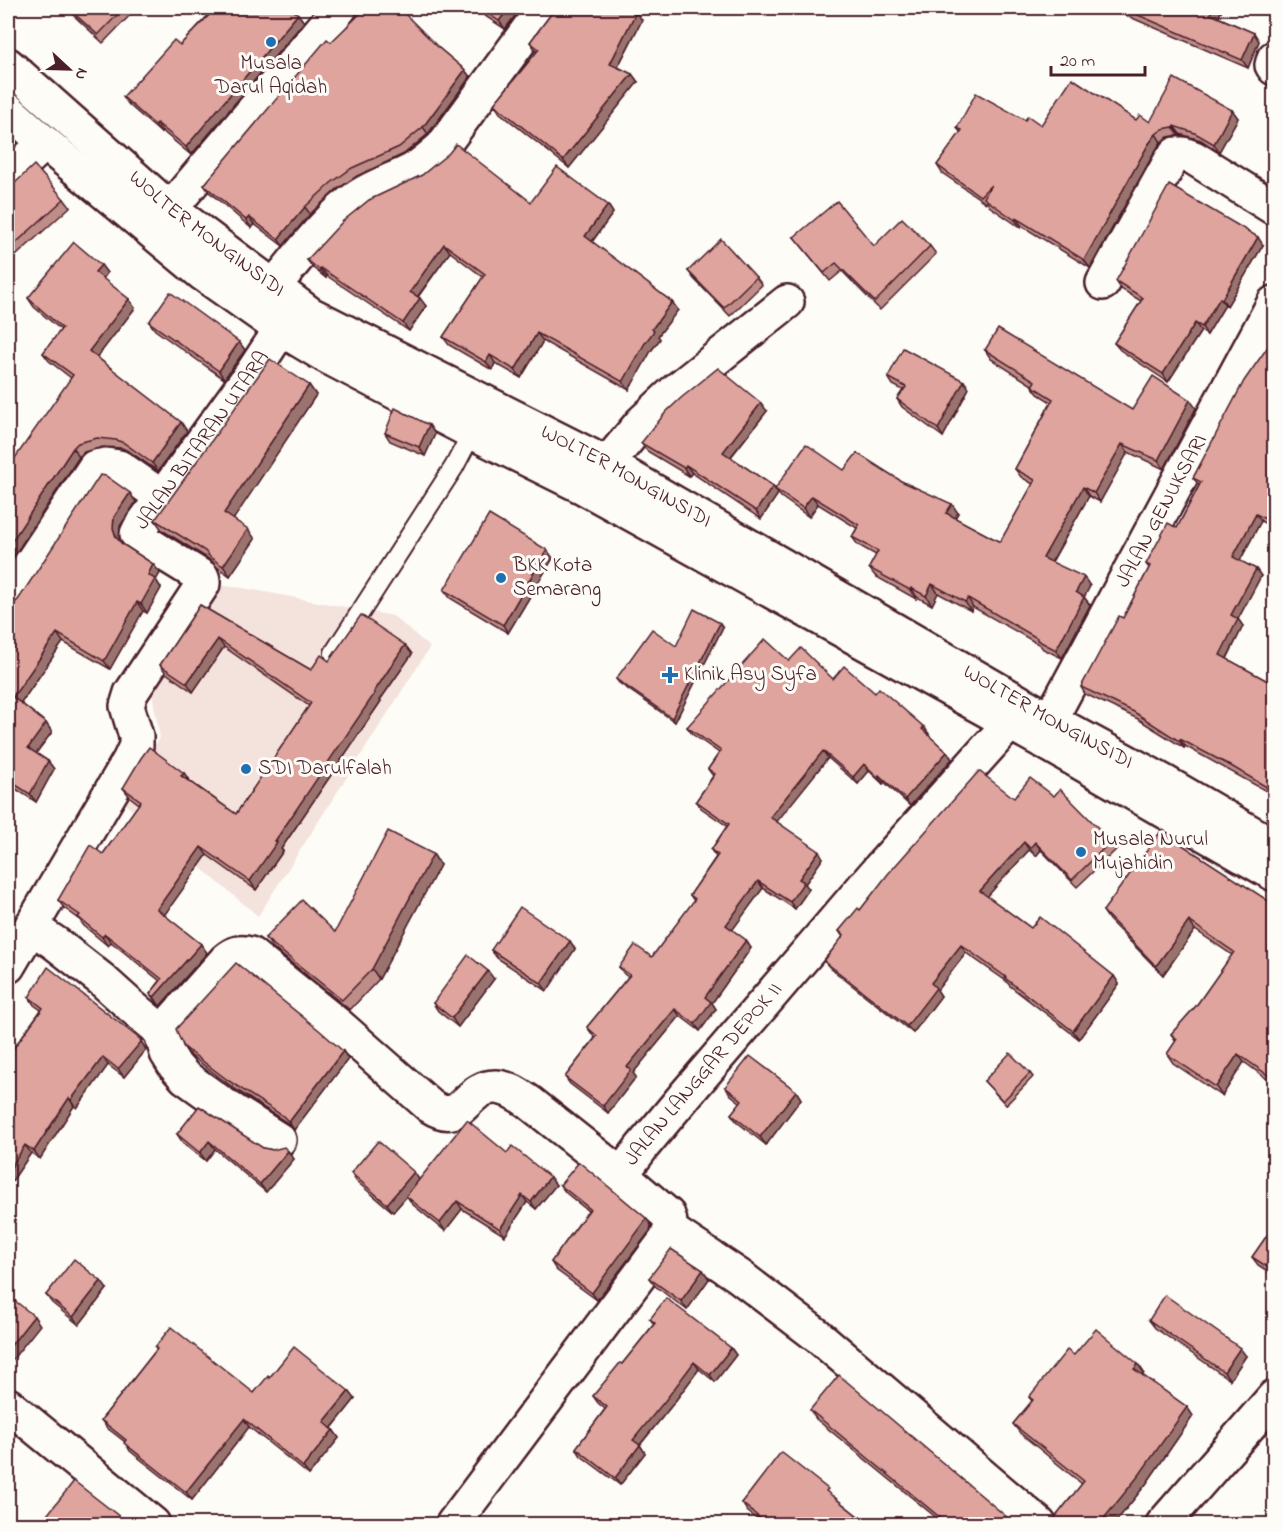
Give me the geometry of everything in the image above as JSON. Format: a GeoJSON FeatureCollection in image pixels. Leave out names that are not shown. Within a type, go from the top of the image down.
{"type":"FeatureCollection","features":[{"type":"Feature","properties":{"kind":"street"},"geometry":{"type":"LineString","coordinates":[[170,209],[340,8]]}},
{"type":"Feature","properties":{"kind":"street"},"geometry":{"type":"LineString","coordinates":[[273,287],[344,207],[360,196],[419,166],[442,147],[544,8]]}},
{"type":"Feature","properties":{"kind":"street"},"geometry":{"type":"LineString","coordinates":[[1275,58],[1272,65],[1275,68]]}},
{"type":"Feature","properties":{"kind":"street","name":"WOLTER MONGINSIDI"},"geometry":{"type":"LineString","coordinates":[[8,65],[170,209],[310,314],[475,427],[607,464],[1050,720],[1275,874]]}},
{"type":"Feature","properties":{"kind":"street","name":"WOLTER MONGINSIDI"},"geometry":{"type":"LineString","coordinates":[[8,110],[277,337],[326,356],[475,427],[1050,745],[1275,846]]}},
{"type":"Feature","properties":{"kind":"street"},"geometry":{"type":"LineString","coordinates":[[8,177],[45,143]]}},
{"type":"Feature","properties":{"kind":"street"},"geometry":{"type":"LineString","coordinates":[[1103,283],[1176,154],[1194,158],[1275,208]]}},
{"type":"Feature","properties":{"kind":"street"},"geometry":{"type":"LineString","coordinates":[[607,464],[642,422],[674,392],[787,302]]}},
{"type":"Feature","properties":{"kind":"street","name":"JALAN GENUKSARI"},"geometry":{"type":"LineString","coordinates":[[1050,720],[1275,303]]}},
{"type":"Feature","properties":{"kind":"street","name":"JALAN BITARAN UTARA"},"geometry":{"type":"LineString","coordinates":[[8,966],[129,762],[136,736],[127,706],[130,693],[203,584],[202,577],[142,540],[137,534],[277,337]]}},
{"type":"Feature","properties":{"kind":"street"},"geometry":{"type":"LineString","coordinates":[[8,598],[95,467],[106,465],[119,467],[162,497]]}},
{"type":"Feature","properties":{"kind":"street","name":"JALAN LANGGAR DEPOK II"},"geometry":{"type":"LineString","coordinates":[[670,1230],[671,1223],[668,1215],[621,1175],[687,1093],[879,869],[1010,724]]}},
{"type":"Feature","properties":{"kind":"street"},"geometry":{"type":"LineString","coordinates":[[31,927],[101,979],[155,1026],[161,1033],[167,1053],[185,1077],[279,1140]]}},
{"type":"Feature","properties":{"kind":"street"},"geometry":{"type":"LineString","coordinates":[[161,1033],[226,960],[233,954],[242,952],[250,954],[337,1024],[430,1107],[452,1113],[478,1092],[496,1087],[516,1093],[621,1175]]}},
{"type":"Feature","properties":{"kind":"street"},"geometry":{"type":"LineString","coordinates":[[453,1524],[664,1245],[670,1230],[739,1276],[818,1336],[1039,1524]]}},
{"type":"Feature","properties":{"kind":"street"},"geometry":{"type":"LineString","coordinates":[[1163,1524],[1275,1397]]}},
{"type":"Feature","properties":{"kind":"street"},"geometry":{"type":"LineString","coordinates":[[8,1405],[153,1524]]}},
{"type":"Feature","properties":{"kind":"lane"},"geometry":{"type":"LineString","coordinates":[[334,653],[454,467],[475,427]]}},
{"type":"Feature","properties":{"kind":"shaded area","name":"SDI Darulfalah"},"geometry":{"type":"Polygon","coordinates":[[[207,584],[243,588],[393,616],[430,647],[258,916],[119,799],[160,738],[148,672],[207,584]]]}},
{"type":"Feature","properties":{"kind":"building"},"geometry":{"type":"Polygon","coordinates":[[[68,8],[124,8],[98,35],[68,8]]]}},
{"type":"Feature","properties":{"kind":"building"},"geometry":{"type":"Polygon","coordinates":[[[216,8],[290,8],[298,14],[186,147],[157,123],[155,125],[123,97],[174,40],[180,45],[216,8]]]}},
{"type":"Feature","properties":{"kind":"building"},"geometry":{"type":"Polygon","coordinates":[[[366,8],[399,8],[440,49],[465,70],[423,127],[399,147],[352,168],[331,183],[305,207],[278,239],[249,217],[246,220],[204,185],[327,39],[331,42],[366,8]]]}},
{"type":"Feature","properties":{"kind":"building"},"geometry":{"type":"Polygon","coordinates":[[[480,8],[509,8],[499,21],[480,8]]]}},
{"type":"Feature","properties":{"kind":"building"},"geometry":{"type":"Polygon","coordinates":[[[555,8],[629,8],[636,12],[610,64],[632,74],[563,160],[494,104],[539,49],[530,42],[555,8]]]}},
{"type":"Feature","properties":{"kind":"building"},"geometry":{"type":"Polygon","coordinates":[[[1122,8],[1213,8],[1210,14],[1254,33],[1242,60],[1122,8]]]}},
{"type":"Feature","properties":{"kind":"building"},"geometry":{"type":"Polygon","coordinates":[[[1072,78],[1136,120],[1140,115],[1150,122],[1174,78],[1232,110],[1214,144],[1195,133],[1174,126],[1156,134],[1084,260],[1016,218],[1015,220],[984,198],[991,185],[980,196],[937,165],[962,130],[957,128],[976,93],[1025,120],[1028,116],[1041,125],[1072,78]]]}},
{"type":"Feature","properties":{"kind":"building"},"geometry":{"type":"Polygon","coordinates":[[[456,144],[531,202],[557,167],[608,205],[585,236],[672,302],[652,329],[654,331],[623,382],[537,333],[515,370],[490,355],[486,362],[443,337],[485,274],[444,244],[410,292],[420,298],[403,323],[307,260],[343,221],[369,200],[422,175],[449,153],[456,144]]]}},
{"type":"Feature","properties":{"kind":"building"},"geometry":{"type":"Polygon","coordinates":[[[34,165],[64,199],[8,250],[8,187],[34,165]]]}},
{"type":"Feature","properties":{"kind":"building"},"geometry":{"type":"Polygon","coordinates":[[[1169,185],[1258,237],[1222,299],[1220,298],[1202,327],[1195,323],[1163,374],[1114,343],[1143,298],[1116,281],[1169,185]]]}},
{"type":"Feature","properties":{"kind":"building"},"geometry":{"type":"Polygon","coordinates":[[[837,201],[874,246],[902,218],[930,246],[875,302],[836,263],[824,273],[794,237],[837,201]]]}},
{"type":"Feature","properties":{"kind":"building"},"geometry":{"type":"Polygon","coordinates":[[[721,239],[756,277],[724,308],[688,271],[721,239]]]}},
{"type":"Feature","properties":{"kind":"building"},"geometry":{"type":"Polygon","coordinates":[[[74,242],[101,265],[95,272],[129,299],[89,351],[181,422],[152,463],[116,440],[97,438],[78,443],[8,547],[8,468],[73,375],[43,353],[62,328],[28,298],[74,242]]]}},
{"type":"Feature","properties":{"kind":"building"},"geometry":{"type":"Polygon","coordinates":[[[170,292],[239,342],[219,371],[149,322],[170,292]]]}},
{"type":"Feature","properties":{"kind":"building"},"geometry":{"type":"Polygon","coordinates":[[[1275,325],[1275,524],[1256,514],[1233,557],[1256,569],[1231,615],[1238,619],[1220,655],[1275,685],[1275,792],[1231,766],[1180,739],[1179,741],[1134,712],[1081,687],[1119,616],[1123,618],[1150,566],[1146,564],[1168,523],[1177,528],[1201,482],[1193,478],[1244,381],[1274,338],[1269,335],[1275,325]]]}},
{"type":"Feature","properties":{"kind":"building"},"geometry":{"type":"Polygon","coordinates":[[[998,329],[1132,410],[1153,376],[1190,400],[1158,460],[1122,444],[1094,493],[1083,487],[1043,558],[1084,577],[1076,592],[1084,597],[1056,650],[968,598],[965,602],[932,584],[926,596],[869,568],[878,551],[852,537],[859,525],[812,496],[803,508],[775,489],[806,444],[844,470],[857,453],[901,481],[952,504],[946,513],[1000,542],[1035,480],[1015,469],[1053,399],[1032,386],[1035,381],[985,350],[998,329]]]}},
{"type":"Feature","properties":{"kind":"building"},"geometry":{"type":"Polygon","coordinates":[[[903,348],[964,381],[938,429],[897,399],[906,387],[888,377],[903,348]]]}},
{"type":"Feature","properties":{"kind":"building"},"geometry":{"type":"Polygon","coordinates":[[[270,359],[309,385],[224,513],[248,529],[223,566],[205,551],[155,520],[270,359]]]}},
{"type":"Feature","properties":{"kind":"building"},"geometry":{"type":"Polygon","coordinates":[[[718,368],[761,403],[723,452],[773,486],[756,511],[686,465],[684,468],[641,443],[666,412],[718,368]]]}},
{"type":"Feature","properties":{"kind":"building"},"geometry":{"type":"Polygon","coordinates":[[[395,408],[429,425],[419,447],[385,433],[395,408]]]}},
{"type":"Feature","properties":{"kind":"building"},"geometry":{"type":"Polygon","coordinates":[[[100,475],[106,476],[130,493],[114,517],[113,528],[122,544],[153,564],[148,575],[155,579],[141,604],[137,602],[104,661],[57,633],[13,697],[46,723],[28,748],[48,761],[30,794],[8,780],[8,607],[18,600],[100,475]]]}},
{"type":"Feature","properties":{"kind":"building","name":"BKK Kota Semarang"},"geometry":{"type":"Polygon","coordinates":[[[489,515],[547,550],[503,625],[444,590],[489,515]]]}},
{"type":"Feature","properties":{"kind":"building"},"geometry":{"type":"Polygon","coordinates":[[[200,605],[311,670],[321,655],[329,661],[361,615],[405,645],[250,881],[201,847],[157,909],[201,944],[154,997],[150,994],[162,979],[105,934],[102,937],[78,917],[80,915],[58,900],[90,845],[103,854],[141,801],[123,788],[149,747],[184,773],[181,776],[236,814],[311,703],[218,639],[187,683],[160,665],[200,605]]]}},
{"type":"Feature","properties":{"kind":"building"},"geometry":{"type":"Polygon","coordinates":[[[694,609],[720,623],[672,718],[616,679],[652,629],[676,646],[694,609]]]}},
{"type":"Feature","properties":{"kind":"building"},"geometry":{"type":"Polygon","coordinates":[[[765,639],[789,661],[801,648],[833,679],[844,666],[875,693],[879,688],[924,727],[922,729],[947,752],[905,799],[864,764],[853,777],[823,751],[770,817],[819,851],[799,879],[804,882],[790,902],[758,881],[726,925],[746,940],[705,997],[711,1002],[695,1024],[675,1009],[627,1067],[631,1070],[603,1106],[565,1077],[597,1036],[587,1027],[630,975],[619,967],[635,945],[652,957],[695,899],[690,895],[718,855],[711,850],[729,824],[696,801],[715,774],[708,769],[721,751],[687,727],[765,639]]]}},
{"type":"Feature","properties":{"kind":"building"},"geometry":{"type":"Polygon","coordinates":[[[979,771],[1014,798],[1030,778],[1054,796],[1060,789],[1111,841],[1072,880],[1035,842],[1030,848],[1024,842],[980,891],[1031,928],[1040,917],[1114,976],[1073,1031],[1006,977],[961,945],[931,983],[936,988],[907,1026],[824,961],[844,935],[839,931],[858,908],[860,910],[888,874],[979,771]]]}},
{"type":"Feature","properties":{"kind":"building"},"geometry":{"type":"Polygon","coordinates":[[[388,831],[433,854],[372,969],[342,1000],[265,938],[302,900],[335,932],[388,831]]]}},
{"type":"Feature","properties":{"kind":"building"},"geometry":{"type":"Polygon","coordinates":[[[1161,831],[1270,902],[1275,898],[1275,1080],[1238,1054],[1216,1087],[1167,1054],[1177,1039],[1171,1034],[1196,1006],[1234,952],[1189,921],[1156,966],[1103,911],[1161,831]]]}},
{"type":"Feature","properties":{"kind":"building"},"geometry":{"type":"Polygon","coordinates":[[[520,907],[570,941],[541,983],[491,950],[520,907]]]}},
{"type":"Feature","properties":{"kind":"building"},"geometry":{"type":"Polygon","coordinates":[[[468,955],[488,971],[452,1018],[433,1003],[468,955]]]}},
{"type":"Feature","properties":{"kind":"building"},"geometry":{"type":"Polygon","coordinates":[[[236,963],[343,1051],[289,1122],[184,1047],[176,1029],[236,963]]]}},
{"type":"Feature","properties":{"kind":"building"},"geometry":{"type":"Polygon","coordinates":[[[48,967],[141,1042],[118,1069],[103,1057],[71,1100],[69,1098],[34,1151],[25,1145],[8,1172],[8,1056],[43,1008],[29,997],[48,967]]]}},
{"type":"Feature","properties":{"kind":"building"},"geometry":{"type":"Polygon","coordinates":[[[1010,1053],[1030,1073],[1003,1101],[984,1081],[1010,1053]]]}},
{"type":"Feature","properties":{"kind":"building"},"geometry":{"type":"Polygon","coordinates":[[[750,1056],[796,1091],[760,1137],[731,1114],[742,1100],[725,1087],[750,1056]]]}},
{"type":"Feature","properties":{"kind":"building"},"geometry":{"type":"Polygon","coordinates":[[[199,1106],[263,1148],[273,1150],[284,1147],[288,1151],[260,1184],[209,1141],[200,1153],[177,1134],[199,1106]]]}},
{"type":"Feature","properties":{"kind":"building"},"geometry":{"type":"Polygon","coordinates":[[[467,1120],[507,1153],[512,1146],[550,1177],[531,1202],[522,1195],[500,1229],[457,1201],[440,1223],[406,1196],[467,1120]]]}},
{"type":"Feature","properties":{"kind":"building"},"geometry":{"type":"Polygon","coordinates":[[[378,1141],[414,1172],[387,1204],[351,1173],[378,1141]]]}},
{"type":"Feature","properties":{"kind":"building"},"geometry":{"type":"Polygon","coordinates":[[[579,1162],[646,1218],[592,1293],[551,1262],[590,1209],[560,1185],[579,1162]]]}},
{"type":"Feature","properties":{"kind":"building"},"geometry":{"type":"Polygon","coordinates":[[[1275,1224],[1275,1272],[1252,1257],[1275,1224]]]}},
{"type":"Feature","properties":{"kind":"building"},"geometry":{"type":"Polygon","coordinates":[[[671,1249],[703,1270],[681,1301],[649,1278],[671,1249]]]}},
{"type":"Feature","properties":{"kind":"building"},"geometry":{"type":"Polygon","coordinates":[[[74,1259],[101,1281],[73,1317],[46,1295],[74,1259]]]}},
{"type":"Feature","properties":{"kind":"building"},"geometry":{"type":"Polygon","coordinates":[[[1165,1295],[1240,1348],[1224,1372],[1149,1320],[1165,1295]]]}},
{"type":"Feature","properties":{"kind":"building"},"geometry":{"type":"Polygon","coordinates":[[[666,1298],[731,1348],[710,1375],[694,1362],[633,1440],[640,1445],[615,1478],[576,1448],[607,1407],[593,1396],[655,1323],[650,1319],[666,1298]]]}},
{"type":"Feature","properties":{"kind":"building"},"geometry":{"type":"Polygon","coordinates":[[[14,1300],[34,1316],[8,1349],[8,1309],[14,1300]]]}},
{"type":"Feature","properties":{"kind":"building"},"geometry":{"type":"Polygon","coordinates":[[[171,1327],[254,1393],[294,1347],[349,1391],[324,1422],[333,1430],[303,1467],[244,1419],[186,1492],[124,1443],[126,1440],[101,1420],[157,1349],[155,1347],[171,1327]]]}},
{"type":"Feature","properties":{"kind":"building"},"geometry":{"type":"Polygon","coordinates":[[[1096,1329],[1138,1364],[1134,1369],[1187,1407],[1140,1474],[1101,1522],[1096,1524],[1050,1524],[1084,1481],[1013,1424],[1033,1400],[1029,1397],[1067,1350],[1074,1355],[1096,1329]]]}},
{"type":"Feature","properties":{"kind":"building"},"geometry":{"type":"Polygon","coordinates":[[[839,1375],[1015,1524],[948,1524],[810,1410],[839,1375]]]}},
{"type":"Feature","properties":{"kind":"building"},"geometry":{"type":"Polygon","coordinates":[[[781,1452],[868,1524],[767,1524],[742,1503],[781,1452]]]}},
{"type":"Feature","properties":{"kind":"building"},"geometry":{"type":"Polygon","coordinates":[[[74,1481],[129,1524],[40,1524],[74,1481]]]}},
{"type":"Feature","properties":{"kind":"place","name":"Musala Darul Aqidah"},"geometry":{"type":"Point","coordinates":[271,42]}},
{"type":"Feature","properties":{"kind":"place","name":"BKK Kota Semarang"},"geometry":{"type":"Point","coordinates":[501,578]}},
{"type":"Feature","properties":{"kind":"place","name":"Klinik Asy Syfa"},"geometry":{"type":"Point","coordinates":[670,675]}},
{"type":"Feature","properties":{"kind":"place","name":"SDI Darulfalah"},"geometry":{"type":"Point","coordinates":[246,769]}},
{"type":"Feature","properties":{"kind":"place","name":"Musala Nurul Mujahidin"},"geometry":{"type":"Point","coordinates":[1081,852]}}]}
